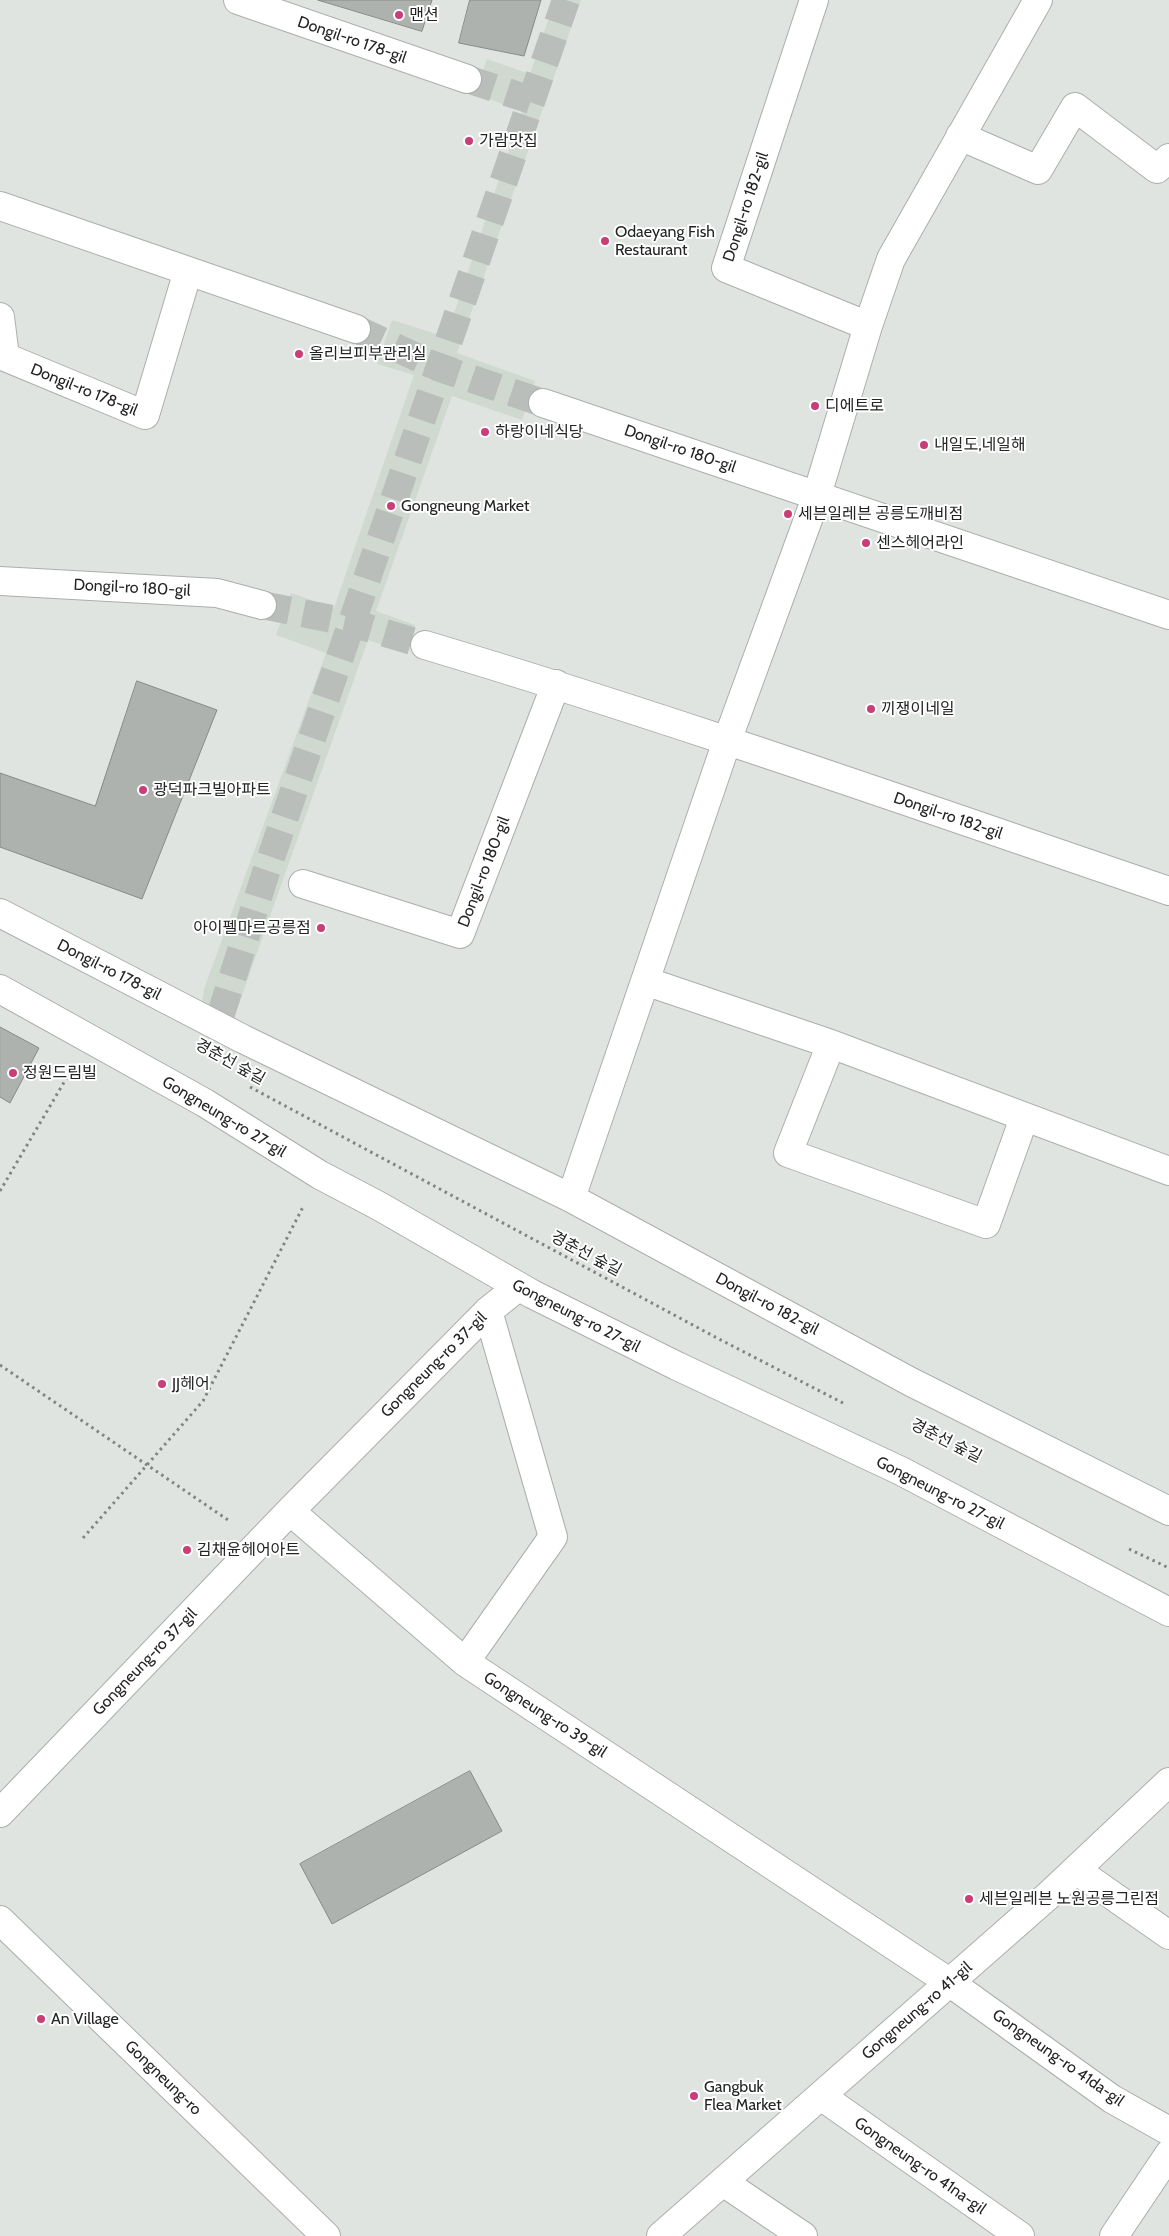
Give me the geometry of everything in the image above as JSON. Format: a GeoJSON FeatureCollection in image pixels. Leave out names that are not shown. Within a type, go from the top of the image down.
{"type":"FeatureCollection","features":[{"type":"Feature","properties":{"kind":"street","name":"Dongil-ro 178-gil"},"geometry":{"type":"LineString","coordinates":[[238,0],[467,79]]}},
{"type":"Feature","properties":{"kind":"street","name":"Dongil-ro 182-gil"},"geometry":{"type":"LineString","coordinates":[[814,0],[726,268],[868,326]]}},
{"type":"Feature","properties":{"kind":"street"},"geometry":{"type":"LineString","coordinates":[[571,1198],[727,741],[817,495],[868,326],[891,259],[1038,0]]}},
{"type":"Feature","properties":{"kind":"street"},"geometry":{"type":"LineString","coordinates":[[960,136],[1038,170],[1075,108],[1157,169],[1169,158]]}},
{"type":"Feature","properties":{"kind":"street"},"geometry":{"type":"LineString","coordinates":[[0,206],[356,329]]}},
{"type":"Feature","properties":{"kind":"street","name":"Dongil-ro 178-gil"},"geometry":{"type":"LineString","coordinates":[[0,317],[6,358],[145,415],[188,271]]}},
{"type":"Feature","properties":{"kind":"street","name":"Dongil-ro 180-gil"},"geometry":{"type":"LineString","coordinates":[[543,403],[817,495]]}},
{"type":"Feature","properties":{"kind":"street"},"geometry":{"type":"LineString","coordinates":[[817,495],[1169,614]]}},
{"type":"Feature","properties":{"kind":"street","name":"Dongil-ro 180-gil"},"geometry":{"type":"LineString","coordinates":[[0,581],[217,593],[262,606]]}},
{"type":"Feature","properties":{"kind":"street"},"geometry":{"type":"LineString","coordinates":[[426,645],[556,684],[727,741]]}},
{"type":"Feature","properties":{"kind":"street","name":"Dongil-ro 180-gil"},"geometry":{"type":"LineString","coordinates":[[303,884],[460,934],[556,684]]}},
{"type":"Feature","properties":{"kind":"street","name":"Dongil-ro 182-gil"},"geometry":{"type":"LineString","coordinates":[[727,741],[1169,891]]}},
{"type":"Feature","properties":{"kind":"street","name":"Dongil-ro 178-gil"},"geometry":{"type":"LineString","coordinates":[[0,913],[571,1198]]}},
{"type":"Feature","properties":{"kind":"street"},"geometry":{"type":"LineString","coordinates":[[645,981],[831,1044],[1169,1171]]}},
{"type":"Feature","properties":{"kind":"street","name":"Gongneung-ro 27-gil"},"geometry":{"type":"LineString","coordinates":[[0,989],[205,1103],[320,1175],[379,1206],[518,1287],[677,1366],[901,1472],[1169,1612]]}},
{"type":"Feature","properties":{"kind":"street"},"geometry":{"type":"LineString","coordinates":[[831,1044],[788,1153],[986,1224],[1024,1118]]}},
{"type":"Feature","properties":{"kind":"street","name":"Dongil-ro 182-gil"},"geometry":{"type":"LineString","coordinates":[[571,1198],[911,1382],[1169,1511]]}},
{"type":"Feature","properties":{"kind":"street","name":"Gongneung-ro 37-gil"},"geometry":{"type":"LineString","coordinates":[[0,1813],[290,1511],[488,1310],[518,1287]]}},
{"type":"Feature","properties":{"kind":"street"},"geometry":{"type":"LineString","coordinates":[[290,1511],[465,1662],[553,1537],[488,1310]]}},
{"type":"Feature","properties":{"kind":"street","name":"Gongneung-ro 39-gil"},"geometry":{"type":"LineString","coordinates":[[465,1662],[949,1982]]}},
{"type":"Feature","properties":{"kind":"street","name":"Gongneung-ro 41-gil"},"geometry":{"type":"LineString","coordinates":[[662,2236],[1076,1870],[1169,1782]]}},
{"type":"Feature","properties":{"kind":"street"},"geometry":{"type":"LineString","coordinates":[[1076,1870],[1169,1935]]}},
{"type":"Feature","properties":{"kind":"street","name":"Gongneung-ro"},"geometry":{"type":"LineString","coordinates":[[0,1920],[326,2236]]}},
{"type":"Feature","properties":{"kind":"street","name":"Gongneung-ro 41da-gil"},"geometry":{"type":"LineString","coordinates":[[949,1982],[1112,2099],[1169,2131]]}},
{"type":"Feature","properties":{"kind":"street","name":"Gongneung-ro 41na-gil"},"geometry":{"type":"LineString","coordinates":[[820,2096],[1020,2236]]}},
{"type":"Feature","properties":{"kind":"street"},"geometry":{"type":"LineString","coordinates":[[1114,2236],[1169,2154]]}},
{"type":"Feature","properties":{"kind":"street"},"geometry":{"type":"LineString","coordinates":[[723,2182],[803,2236]]}},
{"type":"Feature","properties":{"kind":"path"},"geometry":{"type":"LineString","coordinates":[[0,1191],[89,1039]]}},
{"type":"Feature","properties":{"kind":"path","name":"경춘선 숲길"},"geometry":{"type":"LineString","coordinates":[[249,1087],[708,1333],[849,1406]]}},
{"type":"Feature","properties":{"kind":"path"},"geometry":{"type":"LineString","coordinates":[[83,1538],[203,1401],[320,1175]]}},
{"type":"Feature","properties":{"kind":"path"},"geometry":{"type":"LineString","coordinates":[[0,1365],[260,1542]]}},
{"type":"Feature","properties":{"kind":"path"},"geometry":{"type":"LineString","coordinates":[[1122,1545],[1169,1568]]}},
{"type":"Feature","properties":{"kind":"shaded area","name":"Gongneung Market"},"geometry":{"type":"Polygon","coordinates":[[[555,0],[581,0],[457,353],[535,381],[522,420],[452,396],[376,611],[415,625],[405,653],[368,640],[234,1018],[201,1009],[204,989],[326,653],[276,635],[291,593],[334,608],[414,375],[377,364],[392,320],[446,337],[522,111],[475,94],[487,59],[530,74],[555,0]]]}},
{"type":"Feature","properties":{"kind":"building","name":"맨션"},"geometry":{"type":"Polygon","coordinates":[[[318,0],[432,0],[422,31],[318,0]]]}},
{"type":"Feature","properties":{"kind":"building"},"geometry":{"type":"Polygon","coordinates":[[[470,0],[541,0],[524,56],[459,43],[470,0]]]}},
{"type":"Feature","properties":{"kind":"building","name":"광덕파크빌아파트"},"geometry":{"type":"Polygon","coordinates":[[[137,681],[217,710],[142,899],[0,847],[0,773],[95,806],[137,681]]]}},
{"type":"Feature","properties":{"kind":"building","name":"정원드림빌"},"geometry":{"type":"Polygon","coordinates":[[[0,1027],[39,1048],[10,1103],[0,1097],[0,1027]]]}},
{"type":"Feature","properties":{"kind":"building"},"geometry":{"type":"Polygon","coordinates":[[[470,1771],[502,1831],[332,1924],[300,1864],[470,1771]]]}},
{"type":"Feature","properties":{"kind":"tunnel"},"geometry":{"type":"LineString","coordinates":[[220,1017],[266,872],[566,0]]}},
{"type":"Feature","properties":{"kind":"tunnel"},"geometry":{"type":"LineString","coordinates":[[467,79],[531,100]]}},
{"type":"Feature","properties":{"kind":"tunnel"},"geometry":{"type":"LineString","coordinates":[[356,329],[440,368],[543,403]]}},
{"type":"Feature","properties":{"kind":"tunnel"},"geometry":{"type":"LineString","coordinates":[[262,605],[352,623],[425,645]]}},
{"type":"Feature","properties":{"kind":"place","name":"맨션"},"geometry":{"type":"Point","coordinates":[399,15]}},
{"type":"Feature","properties":{"kind":"place","name":"가람맛집"},"geometry":{"type":"Point","coordinates":[469,141]}},
{"type":"Feature","properties":{"kind":"place","name":"Odaeyang Fish Restaurant"},"geometry":{"type":"Point","coordinates":[605,241]}},
{"type":"Feature","properties":{"kind":"place","name":"올리브피부관리실"},"geometry":{"type":"Point","coordinates":[299,354]}},
{"type":"Feature","properties":{"kind":"place","name":"디에트로"},"geometry":{"type":"Point","coordinates":[815,406]}},
{"type":"Feature","properties":{"kind":"place","name":"하랑이네식당"},"geometry":{"type":"Point","coordinates":[485,432]}},
{"type":"Feature","properties":{"kind":"place","name":"내일도,네일해"},"geometry":{"type":"Point","coordinates":[924,445]}},
{"type":"Feature","properties":{"kind":"place","name":"Gongneung Market"},"geometry":{"type":"Point","coordinates":[391,506]}},
{"type":"Feature","properties":{"kind":"place","name":"세븐일레븐 공릉도깨비점"},"geometry":{"type":"Point","coordinates":[788,514]}},
{"type":"Feature","properties":{"kind":"place","name":"센스헤어라인"},"geometry":{"type":"Point","coordinates":[866,543]}},
{"type":"Feature","properties":{"kind":"place","name":"끼쟁이네일"},"geometry":{"type":"Point","coordinates":[871,709]}},
{"type":"Feature","properties":{"kind":"place","name":"광덕파크빌아파트"},"geometry":{"type":"Point","coordinates":[143,790]}},
{"type":"Feature","properties":{"kind":"place","name":"아이펠마르공릉점"},"geometry":{"type":"Point","coordinates":[321,928]}},
{"type":"Feature","properties":{"kind":"place","name":"정원드림빌"},"geometry":{"type":"Point","coordinates":[13,1073]}},
{"type":"Feature","properties":{"kind":"place","name":"JJ헤어"},"geometry":{"type":"Point","coordinates":[162,1384]}},
{"type":"Feature","properties":{"kind":"place","name":"김채윤헤어아트"},"geometry":{"type":"Point","coordinates":[187,1550]}},
{"type":"Feature","properties":{"kind":"place","name":"세븐일레븐 노원공릉그린점"},"geometry":{"type":"Point","coordinates":[969,1899]}},
{"type":"Feature","properties":{"kind":"place","name":"An Village"},"geometry":{"type":"Point","coordinates":[41,2019]}},
{"type":"Feature","properties":{"kind":"place","name":"Gangbuk Flea Market"},"geometry":{"type":"Point","coordinates":[694,2096]}}]}
